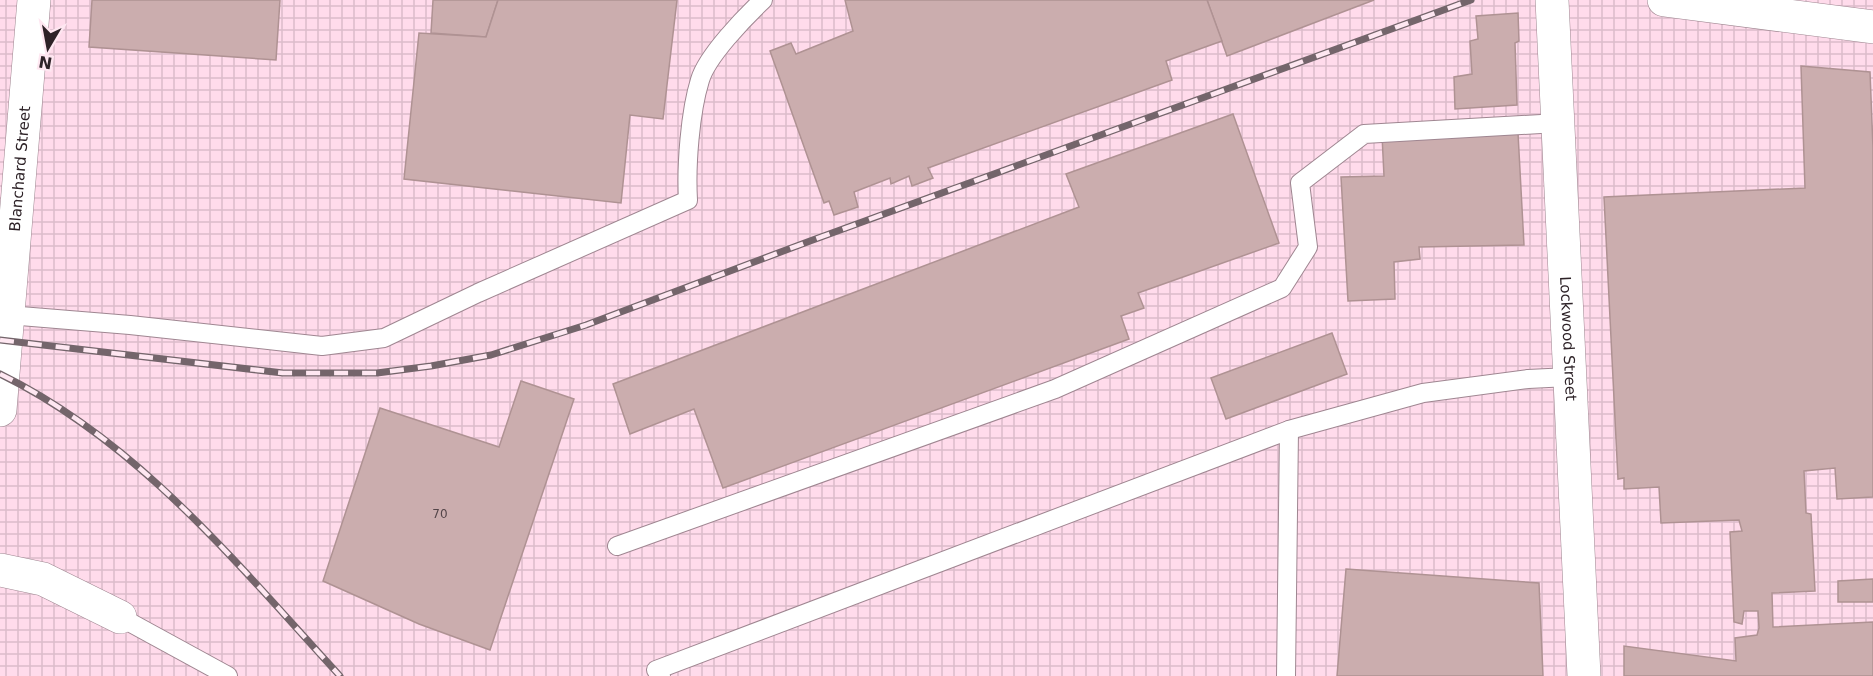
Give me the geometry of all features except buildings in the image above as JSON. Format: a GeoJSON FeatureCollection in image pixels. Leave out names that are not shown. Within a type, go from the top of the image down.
{"type":"FeatureCollection","features":[{"type":"Feature","properties":{"kind":"street","name":"Blanchard Street"},"geometry":{"type":"LineString","coordinates":[[0,410],[34,0]]}},
{"type":"Feature","properties":{"kind":"street","name":"Lockwood Street"},"geometry":{"type":"LineString","coordinates":[[1552,0],[1584,676]]}},
{"type":"Feature","properties":{"kind":"street"},"geometry":{"type":"LineString","coordinates":[[1664,0],[1873,27]]}},
{"type":"Feature","properties":{"kind":"street"},"geometry":{"type":"LineString","coordinates":[[0,570],[43,579],[120,617]]}},
{"type":"Feature","properties":{"kind":"lane"},"geometry":{"type":"LineString","coordinates":[[8,315],[130,325],[322,346],[384,338],[688,200],[686,169],[700,78],[733,29],[763,0]]}},
{"type":"Feature","properties":{"kind":"lane"},"geometry":{"type":"LineString","coordinates":[[617,546],[1055,389],[1282,288],[1308,247],[1300,183],[1364,134],[1558,123]]}},
{"type":"Feature","properties":{"kind":"lane"},"geometry":{"type":"LineString","coordinates":[[661,676],[656,670],[1289,430],[1423,393],[1528,379],[1569,377]]}},
{"type":"Feature","properties":{"kind":"lane"},"geometry":{"type":"LineString","coordinates":[[1286,676],[1289,430]]}},
{"type":"Feature","properties":{"kind":"lane"},"geometry":{"type":"LineString","coordinates":[[120,617],[228,676]]}},
{"type":"Feature","properties":{"kind":"shaded area"},"geometry":{"type":"Polygon","coordinates":[[[0,0],[1873,0],[1873,676],[0,676],[0,0]]]}},
{"type":"Feature","properties":{"kind":"railway"},"geometry":{"type":"LineString","coordinates":[[0,340],[283,373],[377,373],[491,355],[586,325],[1471,0]]}},
{"type":"Feature","properties":{"kind":"railway"},"geometry":{"type":"LineString","coordinates":[[0,374],[50,402],[97,434],[142,470],[224,549],[340,676]]}}]}
